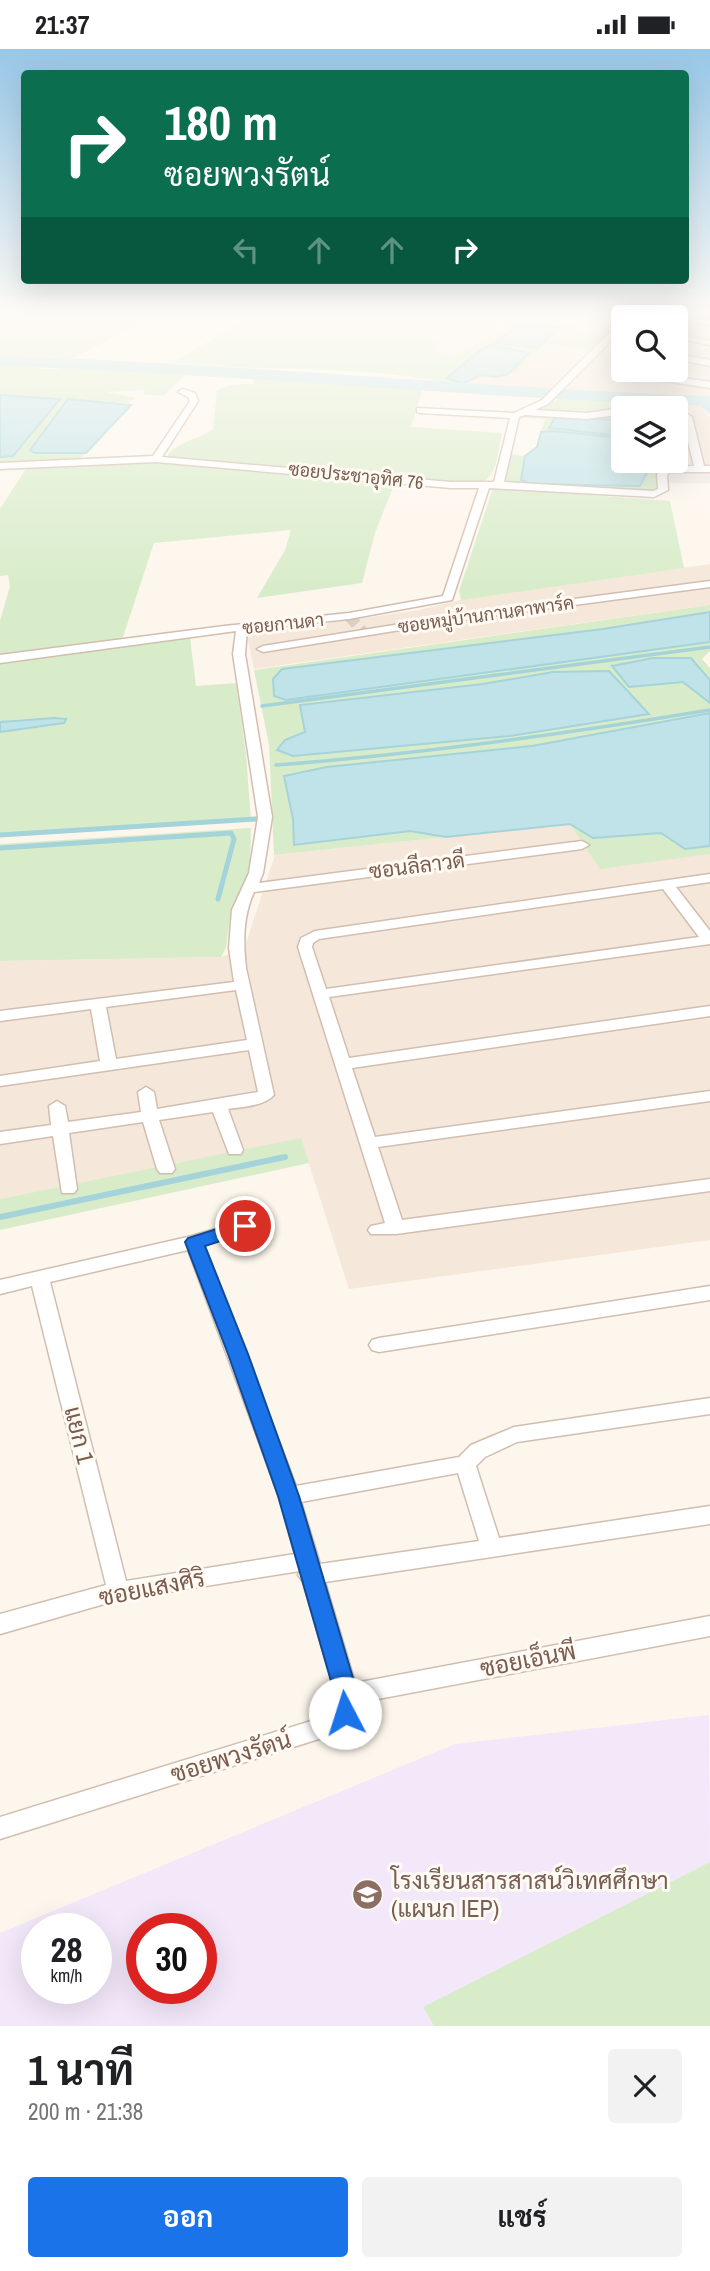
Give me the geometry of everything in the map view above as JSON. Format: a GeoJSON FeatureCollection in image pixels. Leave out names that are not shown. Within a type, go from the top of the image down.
{"type":"FeatureCollection","features":[{"type":"Feature","properties":{"kind":"street"},"geometry":{"type":"LineString","coordinates":[[156,459],[191,406]]}},
{"type":"Feature","properties":{"kind":"street"},"geometry":{"type":"LineString","coordinates":[[420,410],[515,416],[537,406]]}},
{"type":"Feature","properties":{"kind":"street"},"geometry":{"type":"LineString","coordinates":[[526,412],[587,416],[611,413]]}},
{"type":"Feature","properties":{"kind":"street"},"geometry":{"type":"LineString","coordinates":[[498,485],[515,416]]}},
{"type":"Feature","properties":{"kind":"street"},"geometry":{"type":"LineString","coordinates":[[688,420],[705,469]]}},
{"type":"Feature","properties":{"kind":"street","name":"ซอยประชาอุทิศ 76"},"geometry":{"type":"LineString","coordinates":[[0,466],[156,459],[484,487],[498,485],[653,494],[663,490],[662,474],[667,469],[705,469]]}},
{"type":"Feature","properties":{"kind":"street","name":"ซอยกานดา"},"geometry":{"type":"LineString","coordinates":[[0,659],[402,608],[448,598],[452,593],[484,487]]}},
{"type":"Feature","properties":{"kind":"street","name":"ซอยหมู่บ้านกานดาพาร์ค"},"geometry":{"type":"LineString","coordinates":[[263,649],[468,616],[710,584]]}},
{"type":"Feature","properties":{"kind":"street"},"geometry":{"type":"LineString","coordinates":[[391,594],[402,608]]}},
{"type":"Feature","properties":{"kind":"street"},"geometry":{"type":"LineString","coordinates":[[0,1138],[219,1106],[265,1095],[267,1089],[254,1044],[236,948],[239,910],[251,888],[261,850],[265,817],[239,654],[242,628]]}},
{"type":"Feature","properties":{"kind":"street","name":"ซอนลีลาวดี"},"geometry":{"type":"LineString","coordinates":[[251,888],[582,845]]}},
{"type":"Feature","properties":{"kind":"street"},"geometry":{"type":"LineString","coordinates":[[396,1228],[304,947],[306,941],[315,936],[710,878]]}},
{"type":"Feature","properties":{"kind":"street"},"geometry":{"type":"LineString","coordinates":[[320,994],[710,940],[666,883]]}},
{"type":"Feature","properties":{"kind":"street"},"geometry":{"type":"LineString","coordinates":[[0,1016],[242,985]]}},
{"type":"Feature","properties":{"kind":"street"},"geometry":{"type":"LineString","coordinates":[[98,1003],[109,1066]]}},
{"type":"Feature","properties":{"kind":"street"},"geometry":{"type":"LineString","coordinates":[[344,1064],[710,1011]]}},
{"type":"Feature","properties":{"kind":"street"},"geometry":{"type":"LineString","coordinates":[[0,1081],[254,1044]]}},
{"type":"Feature","properties":{"kind":"street"},"geometry":{"type":"LineString","coordinates":[[146,1092],[150,1117],[166,1169]]}},
{"type":"Feature","properties":{"kind":"street"},"geometry":{"type":"LineString","coordinates":[[369,1143],[710,1096]]}},
{"type":"Feature","properties":{"kind":"street"},"geometry":{"type":"LineString","coordinates":[[57,1106],[68,1189]]}},
{"type":"Feature","properties":{"kind":"street"},"geometry":{"type":"LineString","coordinates":[[219,1106],[234,1150]]}},
{"type":"Feature","properties":{"kind":"street"},"geometry":{"type":"LineString","coordinates":[[377,1230],[710,1185]]}},
{"type":"Feature","properties":{"kind":"street"},"geometry":{"type":"LineString","coordinates":[[0,1287],[40,1280],[194,1242],[245,1226]]}},
{"type":"Feature","properties":{"kind":"street"},"geometry":{"type":"LineString","coordinates":[[194,1242],[289,1496],[347,1695]]}},
{"type":"Feature","properties":{"kind":"street","name":"แยก 1"},"geometry":{"type":"LineString","coordinates":[[40,1280],[118,1591]]}},
{"type":"Feature","properties":{"kind":"street"},"geometry":{"type":"LineString","coordinates":[[379,1345],[710,1293]]}},
{"type":"Feature","properties":{"kind":"street"},"geometry":{"type":"LineString","coordinates":[[289,1496],[465,1464],[478,1451],[514,1435],[710,1406]]}},
{"type":"Feature","properties":{"kind":"street"},"geometry":{"type":"LineString","coordinates":[[465,1464],[492,1548]]}},
{"type":"Feature","properties":{"kind":"street","name":"ซอยแสงศิริ"},"geometry":{"type":"LineString","coordinates":[[0,1624],[118,1591],[492,1548],[710,1515]]}},
{"type":"Feature","properties":{"kind":"street","name":"ซอยเอ็นพี"},"geometry":{"type":"LineString","coordinates":[[347,1695],[710,1626]]}},
{"type":"Feature","properties":{"kind":"street","name":"ซอยพวงรัตน์"},"geometry":{"type":"LineString","coordinates":[[0,1828],[330,1726],[339,1722],[345,1713],[347,1695]]}},
{"type":"Feature","properties":{"kind":"shaded area"},"geometry":{"type":"Polygon","coordinates":[[[688,406],[702,406],[710,417],[710,467],[688,467],[688,406]]]}},
{"type":"Feature","properties":{"kind":"shaded area"},"geometry":{"type":"Polygon","coordinates":[[[710,471],[710,483],[668,483],[667,473],[710,471]]]}},
{"type":"Feature","properties":{"kind":"shaded area"},"geometry":{"type":"Polygon","coordinates":[[[710,564],[710,605],[254,669],[247,635],[419,610],[465,599],[710,564]]]}},
{"type":"Feature","properties":{"kind":"shaded area"},"geometry":{"type":"Polygon","coordinates":[[[570,824],[600,868],[710,854],[710,1240],[349,1289],[301,1139],[0,1199],[0,961],[221,957],[244,949],[275,855],[570,824]]]}},
{"type":"Feature","properties":{"kind":"shaded area","name":"โรงเรียนสารสาสน์วิเทศศึกษา (แผนก IEP)"},"geometry":{"type":"Polygon","coordinates":[[[709,1715],[710,1862],[423,2007],[434,2026],[0,2026],[0,1933],[21,1924],[21,2004],[112,2004],[112,1913],[48,1913],[455,1744],[709,1715]]]}},
{"type":"Feature","properties":{"kind":"green space"},"geometry":{"type":"Polygon","coordinates":[[[54,406],[63,406],[34,453],[86,453],[78,459],[0,464],[0,457],[13,456],[54,406]]]}},
{"type":"Feature","properties":{"kind":"green space"},"geometry":{"type":"Polygon","coordinates":[[[215,406],[417,406],[411,427],[502,433],[493,471],[484,481],[476,484],[166,458],[175,448],[213,429],[215,406]]]}},
{"type":"Feature","properties":{"kind":"green space"},"geometry":{"type":"Polygon","coordinates":[[[545,406],[611,406],[611,437],[541,432],[545,419],[523,418],[545,406]]]}},
{"type":"Feature","properties":{"kind":"green space"},"geometry":{"type":"Polygon","coordinates":[[[510,454],[524,456],[521,480],[660,473],[658,488],[645,493],[503,484],[510,454]]]}},
{"type":"Feature","properties":{"kind":"green space"},"geometry":{"type":"Polygon","coordinates":[[[98,462],[194,465],[395,482],[375,533],[362,583],[257,598],[285,550],[291,530],[154,543],[122,640],[0,655],[0,621],[10,586],[8,575],[0,576],[0,509],[27,467],[98,462]]]}},
{"type":"Feature","properties":{"kind":"green space"},"geometry":{"type":"Polygon","coordinates":[[[493,488],[670,501],[684,568],[461,600],[459,591],[493,488]]]}},
{"type":"Feature","properties":{"kind":"green space"},"geometry":{"type":"Polygon","coordinates":[[[710,605],[710,612],[603,629],[282,669],[286,700],[710,642],[710,651],[702,659],[710,668],[710,680],[691,658],[629,687],[683,682],[710,703],[710,713],[532,746],[327,767],[284,776],[293,819],[294,845],[410,831],[446,837],[274,855],[269,745],[254,670],[710,605]],[[553,672],[483,684],[301,705],[305,732],[285,740],[510,736],[648,714],[553,672]]]}},
{"type":"Feature","properties":{"kind":"green space"},"geometry":{"type":"Polygon","coordinates":[[[190,637],[196,686],[236,683],[246,754],[251,821],[0,835],[0,732],[52,726],[23,719],[0,722],[0,662],[190,637]]]}},
{"type":"Feature","properties":{"kind":"green space"},"geometry":{"type":"Polygon","coordinates":[[[570,824],[593,838],[661,833],[685,848],[710,846],[710,854],[600,869],[570,824]]]}},
{"type":"Feature","properties":{"kind":"green space"},"geometry":{"type":"Polygon","coordinates":[[[251,828],[250,876],[231,910],[226,947],[221,957],[0,961],[0,844],[251,828]]]}},
{"type":"Feature","properties":{"kind":"green space"},"geometry":{"type":"Polygon","coordinates":[[[301,1138],[309,1163],[0,1230],[0,1199],[301,1138]]]}},
{"type":"Feature","properties":{"kind":"green space"},"geometry":{"type":"Polygon","coordinates":[[[710,1862],[710,2026],[434,2026],[423,2007],[710,1862]]]}},
{"type":"Feature","properties":{"kind":"water"},"geometry":{"type":"Polygon","coordinates":[[[0,406],[54,406],[13,456],[0,457],[0,406]]]}},
{"type":"Feature","properties":{"kind":"water"},"geometry":{"type":"Polygon","coordinates":[[[63,406],[130,406],[86,453],[34,453],[30,450],[63,406]]]}},
{"type":"Feature","properties":{"kind":"water"},"geometry":{"type":"Polygon","coordinates":[[[555,417],[611,420],[611,435],[549,428],[555,417]]]}},
{"type":"Feature","properties":{"kind":"water"},"geometry":{"type":"Polygon","coordinates":[[[541,432],[611,437],[611,473],[647,473],[640,486],[531,484],[521,480],[525,456],[537,447],[541,432]]]}},
{"type":"Feature","properties":{"kind":"water"},"geometry":{"type":"Polygon","coordinates":[[[710,612],[710,642],[286,700],[274,696],[273,679],[282,669],[603,629],[710,612]]]}},
{"type":"Feature","properties":{"kind":"water"},"geometry":{"type":"Polygon","coordinates":[[[653,658],[691,658],[710,680],[710,703],[683,682],[629,687],[612,666],[653,658]]]}},
{"type":"Feature","properties":{"kind":"water"},"geometry":{"type":"Polygon","coordinates":[[[609,671],[649,714],[510,736],[293,756],[277,750],[285,740],[305,732],[300,705],[483,684],[553,672],[609,671]]]}},
{"type":"Feature","properties":{"kind":"water"},"geometry":{"type":"Polygon","coordinates":[[[710,713],[710,846],[685,849],[661,833],[593,838],[570,824],[446,837],[410,831],[294,845],[293,819],[284,776],[327,767],[532,746],[710,713]]]}},
{"type":"Feature","properties":{"kind":"water"},"geometry":{"type":"Polygon","coordinates":[[[66,719],[64,723],[0,732],[0,722],[66,719]]]}},
{"type":"Feature","properties":{"kind":"waterway"},"geometry":{"type":"LineString","coordinates":[[706,406],[710,411]]}},
{"type":"Feature","properties":{"kind":"waterway"},"geometry":{"type":"LineString","coordinates":[[262,706],[710,647]]}},
{"type":"Feature","properties":{"kind":"waterway"},"geometry":{"type":"LineString","coordinates":[[276,765],[494,742],[710,710]]}},
{"type":"Feature","properties":{"kind":"waterway"},"geometry":{"type":"LineString","coordinates":[[0,835],[256,819]]}},
{"type":"Feature","properties":{"kind":"waterway"},"geometry":{"type":"LineString","coordinates":[[0,848],[231,833],[234,839],[218,899]]}},
{"type":"Feature","properties":{"kind":"waterway"},"geometry":{"type":"LineString","coordinates":[[0,1217],[285,1157]]}},
{"type":"Feature","properties":{"kind":"tunnel"},"geometry":{"type":"LineString","coordinates":[[349,616],[364,633]]}},
{"type":"Feature","properties":{"kind":"place","name":"โรงเรียนสารสาสน์วิเทศศึกษา (แผนก IEP)"},"geometry":{"type":"Point","coordinates":[368,1895]}},
{"type":"Feature","properties":{"kind":"route"},"geometry":{"type":"LineString","coordinates":[[245,1226],[194,1242],[289,1496],[309,1575],[347,1695],[345,1713]]}}]}
